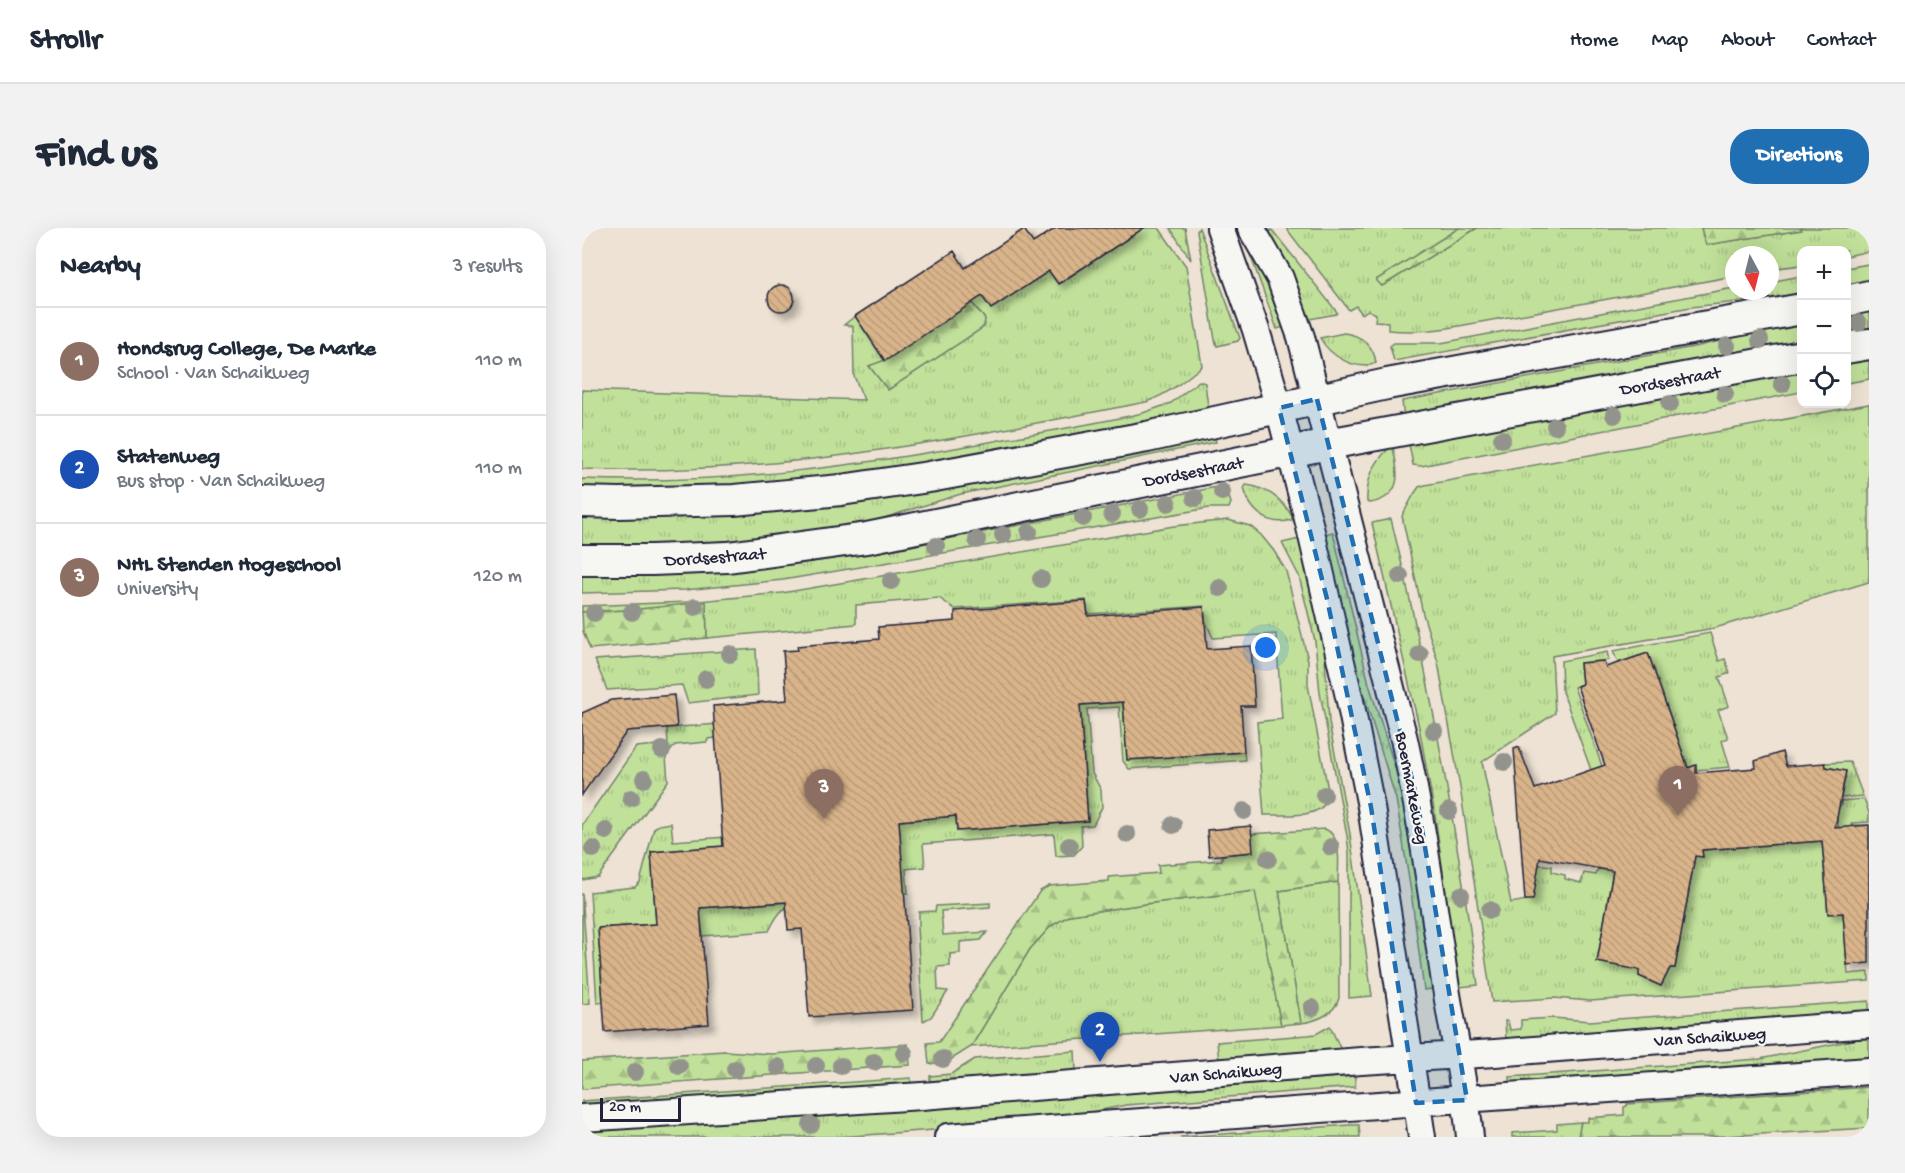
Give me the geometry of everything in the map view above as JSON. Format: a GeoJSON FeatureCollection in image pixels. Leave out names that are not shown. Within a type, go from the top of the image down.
{"type":"FeatureCollection","features":[{"type":"Feature","properties":{"kind":"main road"},"geometry":{"type":"LineString","coordinates":[[1851,300],[1869,296]]}},
{"type":"Feature","properties":{"kind":"main road"},"geometry":{"type":"LineString","coordinates":[[582,502],[619,504],[734,500],[852,488],[929,477],[1147,437],[1317,399],[1543,355],[1797,310]]}},
{"type":"Feature","properties":{"kind":"main road"},"geometry":{"type":"LineString","coordinates":[[1851,347],[1869,344]]}},
{"type":"Feature","properties":{"kind":"main road","name":"Dordsestraat"},"geometry":{"type":"LineString","coordinates":[[582,560],[728,557],[812,547],[919,529],[1328,444],[1797,357]]}},
{"type":"Feature","properties":{"kind":"street"},"geometry":{"type":"LineString","coordinates":[[1220,228],[1256,330],[1279,408],[1330,610],[1366,777],[1422,1137]]}},
{"type":"Feature","properties":{"kind":"street","name":"Boermarkeweg"},"geometry":{"type":"LineString","coordinates":[[1251,228],[1280,278],[1301,337],[1404,739],[1418,799],[1447,992],[1467,1100],[1470,1137]]}},
{"type":"Feature","properties":{"kind":"street","name":"Van Schaikweg"},"geometry":{"type":"LineString","coordinates":[[582,1118],[922,1096],[1869,1024]]}},
{"type":"Feature","properties":{"kind":"street"},"geometry":{"type":"LineString","coordinates":[[948,1137],[1370,1104],[1467,1100],[1869,1071]]}},
{"type":"Feature","properties":{"kind":"highlighted area"},"geometry":{"type":"Polygon","coordinates":[[[1317,399],[1417,799],[1467,1100],[1416,1103],[1371,807],[1327,599],[1279,408],[1317,399]]]}},
{"type":"Feature","properties":{"kind":"green space"},"geometry":{"type":"Polygon","coordinates":[[[1133,228],[1159,228],[1186,266],[1202,366],[1176,387],[1154,399],[1006,429],[795,461],[653,470],[582,469],[582,390],[864,400],[854,376],[853,326],[844,325],[855,316],[885,361],[869,366],[888,390],[985,319],[972,303],[982,296],[1049,271],[1059,284],[1136,233],[1133,228]]]}},
{"type":"Feature","properties":{"kind":"green space"},"geometry":{"type":"Polygon","coordinates":[[[1170,228],[1185,228],[1191,260],[1170,228]]]}},
{"type":"Feature","properties":{"kind":"green space"},"geometry":{"type":"Polygon","coordinates":[[[1199,228],[1240,338],[1238,341],[1217,346],[1197,231],[1199,228]]]}},
{"type":"Feature","properties":{"kind":"green space"},"geometry":{"type":"Polygon","coordinates":[[[1286,228],[1459,228],[1377,280],[1382,286],[1477,228],[1701,228],[1706,245],[1801,230],[1801,228],[1869,228],[1869,251],[1851,255],[1851,246],[1797,246],[1797,266],[1779,268],[1779,246],[1725,246],[1725,278],[1448,328],[1388,330],[1388,322],[1375,321],[1376,314],[1368,310],[1362,314],[1356,306],[1349,310],[1286,228]]]}},
{"type":"Feature","properties":{"kind":"green space"},"geometry":{"type":"Polygon","coordinates":[[[1459,228],[1477,228],[1382,286],[1376,280],[1459,228]]]}},
{"type":"Feature","properties":{"kind":"green space"},"geometry":{"type":"Polygon","coordinates":[[[1701,228],[1801,228],[1801,230],[1706,245],[1701,228]]]}},
{"type":"Feature","properties":{"kind":"green space"},"geometry":{"type":"Polygon","coordinates":[[[1271,230],[1337,312],[1336,314],[1310,319],[1270,233],[1271,230]]]}},
{"type":"Feature","properties":{"kind":"green space"},"geometry":{"type":"Polygon","coordinates":[[[1246,243],[1258,257],[1287,326],[1277,329],[1246,243]]]}},
{"type":"Feature","properties":{"kind":"green space"},"geometry":{"type":"Polygon","coordinates":[[[1869,264],[1869,287],[1851,289],[1851,267],[1869,264]]]}},
{"type":"Feature","properties":{"kind":"green space"},"geometry":{"type":"Polygon","coordinates":[[[1797,277],[1797,295],[1779,297],[1779,280],[1797,277]]]}},
{"type":"Feature","properties":{"kind":"green space"},"geometry":{"type":"Polygon","coordinates":[[[1725,290],[1725,300],[1755,300],[1691,307],[1394,361],[1390,346],[1394,343],[1441,343],[1725,290]]]}},
{"type":"Feature","properties":{"kind":"green space"},"geometry":{"type":"Polygon","coordinates":[[[972,303],[985,319],[984,327],[888,390],[869,366],[885,360],[972,303]]]}},
{"type":"Feature","properties":{"kind":"green space"},"geometry":{"type":"Polygon","coordinates":[[[1869,304],[1869,336],[1851,339],[1851,309],[1869,304]]]}},
{"type":"Feature","properties":{"kind":"green space"},"geometry":{"type":"Polygon","coordinates":[[[1797,322],[1797,350],[1404,419],[1402,401],[1699,346],[1797,322]]]}},
{"type":"Feature","properties":{"kind":"green space"},"geometry":{"type":"Polygon","coordinates":[[[1344,333],[1366,342],[1373,351],[1376,363],[1360,365],[1344,361],[1330,351],[1320,338],[1344,333]]]}},
{"type":"Feature","properties":{"kind":"green space"},"geometry":{"type":"Polygon","coordinates":[[[1869,350],[1869,379],[1851,382],[1851,354],[1869,350]]]}},
{"type":"Feature","properties":{"kind":"green space"},"geometry":{"type":"Polygon","coordinates":[[[1797,364],[1797,393],[1421,466],[1413,465],[1408,438],[1797,364]]]}},
{"type":"Feature","properties":{"kind":"green space"},"geometry":{"type":"Polygon","coordinates":[[[1199,381],[1205,383],[1208,407],[1196,411],[975,454],[847,475],[732,486],[582,487],[582,479],[686,479],[789,472],[944,450],[1143,413],[1171,403],[1199,381]]]}},
{"type":"Feature","properties":{"kind":"green space"},"geometry":{"type":"Polygon","coordinates":[[[1869,404],[1869,582],[1715,628],[1552,656],[1555,713],[1482,762],[1511,903],[1527,900],[1522,863],[1552,866],[1552,872],[1565,875],[1565,879],[1581,883],[1584,873],[1596,875],[1598,869],[1613,871],[1597,962],[1641,970],[1639,976],[1661,986],[1670,968],[1675,968],[1695,856],[1703,857],[1702,850],[1822,841],[1828,913],[1843,913],[1848,974],[1869,972],[1869,981],[1590,1001],[1554,998],[1492,1002],[1460,787],[1438,662],[1423,614],[1402,516],[1414,494],[1419,487],[1425,485],[1869,404]]]}},
{"type":"Feature","properties":{"kind":"green space"},"geometry":{"type":"Polygon","coordinates":[[[1215,438],[1216,442],[961,494],[861,525],[750,539],[582,547],[582,517],[721,515],[777,512],[855,503],[1008,478],[1215,438]]]}},
{"type":"Feature","properties":{"kind":"green space"},"geometry":{"type":"Polygon","coordinates":[[[1390,447],[1393,448],[1397,466],[1396,483],[1393,490],[1381,500],[1367,502],[1372,471],[1390,447]]]}},
{"type":"Feature","properties":{"kind":"green space"},"geometry":{"type":"Polygon","coordinates":[[[1246,485],[1260,488],[1273,495],[1288,510],[1292,520],[1275,521],[1260,515],[1246,496],[1244,488],[1246,485]]]}},
{"type":"Feature","properties":{"kind":"green space"},"geometry":{"type":"Polygon","coordinates":[[[1222,486],[1226,488],[1231,503],[1229,508],[1209,508],[783,580],[685,590],[582,593],[582,576],[709,572],[811,562],[874,553],[1222,486]]]}},
{"type":"Feature","properties":{"kind":"green space"},"geometry":{"type":"Polygon","coordinates":[[[1391,519],[1418,635],[1440,751],[1478,985],[1459,987],[1435,815],[1419,727],[1372,523],[1391,519]]]}},
{"type":"Feature","properties":{"kind":"green space"},"geometry":{"type":"Polygon","coordinates":[[[1228,520],[1250,526],[1261,535],[1286,571],[1308,660],[1308,685],[1329,795],[1319,809],[1311,812],[1264,815],[1257,722],[1282,719],[1276,634],[1213,638],[1205,620],[1204,606],[1088,614],[1086,600],[955,609],[939,598],[856,605],[856,624],[707,638],[706,603],[582,612],[582,606],[689,602],[782,593],[1174,526],[1228,520]]]}},
{"type":"Feature","properties":{"kind":"green space"},"geometry":{"type":"Polygon","coordinates":[[[1333,532],[1369,684],[1406,803],[1433,989],[1424,990],[1396,799],[1360,683],[1325,534],[1333,532]]]}},
{"type":"Feature","properties":{"kind":"green space"},"geometry":{"type":"Polygon","coordinates":[[[1300,539],[1324,641],[1329,722],[1350,834],[1372,996],[1349,998],[1347,836],[1320,693],[1315,641],[1299,576],[1282,543],[1300,539]]]}},
{"type":"Feature","properties":{"kind":"green space"},"geometry":{"type":"Polygon","coordinates":[[[706,602],[707,638],[590,649],[583,631],[582,612],[630,610],[706,602]]]}},
{"type":"Feature","properties":{"kind":"green space"},"geometry":{"type":"Polygon","coordinates":[[[1710,633],[1719,661],[1725,659],[1730,673],[1719,677],[1729,706],[1718,710],[1728,738],[1722,741],[1730,767],[1696,770],[1695,765],[1688,768],[1648,653],[1618,663],[1613,651],[1710,633]]]}},
{"type":"Feature","properties":{"kind":"green space"},"geometry":{"type":"Polygon","coordinates":[[[756,649],[758,695],[688,703],[682,685],[607,690],[595,660],[756,649]]]}},
{"type":"Feature","properties":{"kind":"green space"},"geometry":{"type":"Polygon","coordinates":[[[1607,652],[1609,660],[1580,663],[1582,684],[1574,687],[1602,766],[1591,770],[1562,690],[1561,661],[1607,652]]]}},
{"type":"Feature","properties":{"kind":"green space"},"geometry":{"type":"Polygon","coordinates":[[[1123,702],[1127,760],[1244,752],[1245,760],[1129,769],[1123,761],[1119,707],[1087,709],[1092,773],[1101,790],[1102,807],[1093,825],[1081,826],[1082,846],[1074,855],[1056,856],[1054,834],[923,844],[925,867],[906,869],[908,893],[904,893],[899,821],[956,816],[957,831],[1088,821],[1080,705],[1123,702]]]}},
{"type":"Feature","properties":{"kind":"green space"},"geometry":{"type":"Polygon","coordinates":[[[759,721],[720,741],[714,738],[708,739],[707,742],[675,745],[666,757],[668,781],[598,877],[582,880],[582,825],[636,747],[668,744],[667,728],[759,721]]]}},
{"type":"Feature","properties":{"kind":"green space"},"geometry":{"type":"Polygon","coordinates":[[[1850,762],[1863,796],[1841,798],[1846,771],[1826,767],[1825,763],[1850,762]]]}},
{"type":"Feature","properties":{"kind":"green space"},"geometry":{"type":"Polygon","coordinates":[[[1864,799],[1869,813],[1869,822],[1852,823],[1851,825],[1869,825],[1838,828],[1836,806],[1841,806],[1841,801],[1864,799]]]}},
{"type":"Feature","properties":{"kind":"green space"},"geometry":{"type":"Polygon","coordinates":[[[671,823],[673,841],[727,837],[753,844],[651,852],[656,924],[598,928],[603,1002],[597,1003],[590,892],[635,887],[640,882],[654,828],[671,823]]]}},
{"type":"Feature","properties":{"kind":"green space"},"geometry":{"type":"Polygon","coordinates":[[[1325,829],[1335,838],[1337,845],[1338,882],[1279,891],[1301,1023],[1281,1025],[1255,891],[1070,915],[1051,926],[1030,949],[971,1047],[947,1062],[929,1064],[927,1043],[939,1042],[1040,891],[1049,886],[1109,881],[1109,877],[1159,873],[1158,865],[1222,860],[1222,855],[1252,852],[1251,834],[1325,829]]]}},
{"type":"Feature","properties":{"kind":"green space"},"geometry":{"type":"Polygon","coordinates":[[[1338,882],[1339,998],[1334,1008],[1325,1016],[1301,1023],[1279,891],[1338,882]]]}},
{"type":"Feature","properties":{"kind":"green space"},"geometry":{"type":"Polygon","coordinates":[[[1256,891],[1281,1025],[971,1047],[1030,949],[1051,926],[1070,915],[1256,891]]]}},
{"type":"Feature","properties":{"kind":"green space"},"geometry":{"type":"Polygon","coordinates":[[[582,893],[590,1003],[582,1004],[582,893]]]}},
{"type":"Feature","properties":{"kind":"green space"},"geometry":{"type":"Polygon","coordinates":[[[807,901],[783,910],[776,917],[769,931],[703,936],[701,921],[696,921],[695,908],[807,901]]]}},
{"type":"Feature","properties":{"kind":"green space"},"geometry":{"type":"Polygon","coordinates":[[[990,903],[990,907],[941,911],[943,935],[987,932],[981,940],[960,942],[960,953],[950,954],[950,966],[937,967],[938,990],[948,991],[931,1017],[923,1021],[917,927],[919,926],[919,912],[935,911],[936,906],[990,903]]]}},
{"type":"Feature","properties":{"kind":"green space"},"geometry":{"type":"Polygon","coordinates":[[[1869,1001],[1869,1014],[1506,1039],[1505,1021],[1508,1021],[1510,1030],[1521,1029],[1521,1020],[1553,1018],[1590,1021],[1869,1001]]]}},
{"type":"Feature","properties":{"kind":"green space"},"geometry":{"type":"Polygon","coordinates":[[[1330,1026],[1341,1050],[1219,1061],[1217,1042],[1316,1034],[1330,1026]]]}},
{"type":"Feature","properties":{"kind":"green space"},"geometry":{"type":"Polygon","coordinates":[[[1858,1039],[1869,1039],[1869,1061],[1510,1088],[1510,1077],[1760,1059],[1858,1039]]]}},
{"type":"Feature","properties":{"kind":"green space"},"geometry":{"type":"Polygon","coordinates":[[[908,1044],[910,1065],[582,1089],[582,1061],[724,1051],[772,1054],[908,1044]]]}},
{"type":"Feature","properties":{"kind":"green space"},"geometry":{"type":"Polygon","coordinates":[[[1075,1051],[1076,1071],[930,1081],[930,1076],[951,1074],[975,1059],[1075,1051]]]}},
{"type":"Feature","properties":{"kind":"green space"},"geometry":{"type":"Polygon","coordinates":[[[1355,1076],[1355,1087],[1126,1105],[1043,1122],[839,1137],[582,1137],[582,1132],[1355,1076]]]}},
{"type":"Feature","properties":{"kind":"green space"},"geometry":{"type":"Polygon","coordinates":[[[911,1078],[911,1083],[582,1107],[582,1101],[911,1078]]]}},
{"type":"Feature","properties":{"kind":"green space"},"geometry":{"type":"Polygon","coordinates":[[[1869,1087],[1869,1128],[1706,1137],[1578,1137],[1581,1122],[1588,1122],[1588,1118],[1624,1115],[1624,1107],[1627,1104],[1869,1087]]]}},
{"type":"Feature","properties":{"kind":"green space"},"geometry":{"type":"Polygon","coordinates":[[[1581,1122],[1578,1137],[1512,1137],[1512,1133],[1557,1130],[1557,1124],[1581,1122]]]}},
{"type":"Feature","properties":{"kind":"green space"},"geometry":{"type":"Polygon","coordinates":[[[1359,1125],[1360,1137],[1180,1137],[1359,1125]]]}},
{"type":"Feature","properties":{"kind":"building"},"geometry":{"type":"Polygon","coordinates":[[[1056,228],[1144,228],[1058,284],[1049,271],[991,309],[982,296],[885,361],[855,316],[954,251],[965,268],[1024,229],[1033,243],[1056,228]]]}},
{"type":"Feature","properties":{"kind":"building"},"geometry":{"type":"Polygon","coordinates":[[[781,285],[790,289],[794,298],[790,307],[781,311],[772,307],[768,298],[772,289],[781,285]]]}},
{"type":"Feature","properties":{"kind":"building"},"geometry":{"type":"Polygon","coordinates":[[[1086,601],[1088,616],[1204,607],[1207,649],[1251,646],[1255,706],[1241,706],[1244,752],[1127,760],[1123,702],[1080,705],[1088,821],[957,831],[956,816],[899,821],[913,1010],[809,1017],[802,929],[788,930],[786,902],[700,908],[709,1024],[605,1032],[598,928],[656,924],[651,852],[723,846],[713,706],[787,700],[783,651],[798,650],[797,646],[879,639],[878,627],[955,621],[955,611],[1086,601]]]}},
{"type":"Feature","properties":{"kind":"building"},"geometry":{"type":"Polygon","coordinates":[[[1648,653],[1688,768],[1696,765],[1696,773],[1756,768],[1755,761],[1782,752],[1786,766],[1825,763],[1826,767],[1846,771],[1835,828],[1869,825],[1869,963],[1847,965],[1843,913],[1828,914],[1822,841],[1702,850],[1703,857],[1695,856],[1675,968],[1670,968],[1661,986],[1639,976],[1639,970],[1597,962],[1613,871],[1540,858],[1533,900],[1525,900],[1514,749],[1519,747],[1535,789],[1605,765],[1577,686],[1582,684],[1580,663],[1604,661],[1606,667],[1648,653]]]}},
{"type":"Feature","properties":{"kind":"building"},"geometry":{"type":"Polygon","coordinates":[[[674,695],[677,727],[627,731],[582,795],[582,713],[611,700],[674,695]]]}},
{"type":"Feature","properties":{"kind":"building"},"geometry":{"type":"Polygon","coordinates":[[[1251,826],[1253,852],[1209,856],[1207,830],[1251,826]]]}},
{"type":"Feature","properties":{"kind":"place","name":"Hondsrug College, De Marke"},"geometry":{"type":"Point","coordinates":[1678,816]}},
{"type":"Feature","properties":{"kind":"place","name":"NHL Stenden Hogeschool"},"geometry":{"type":"Point","coordinates":[824,819]}},
{"type":"Feature","properties":{"kind":"place","name":"Statenweg"},"geometry":{"type":"Point","coordinates":[1100,1062]}}]}
